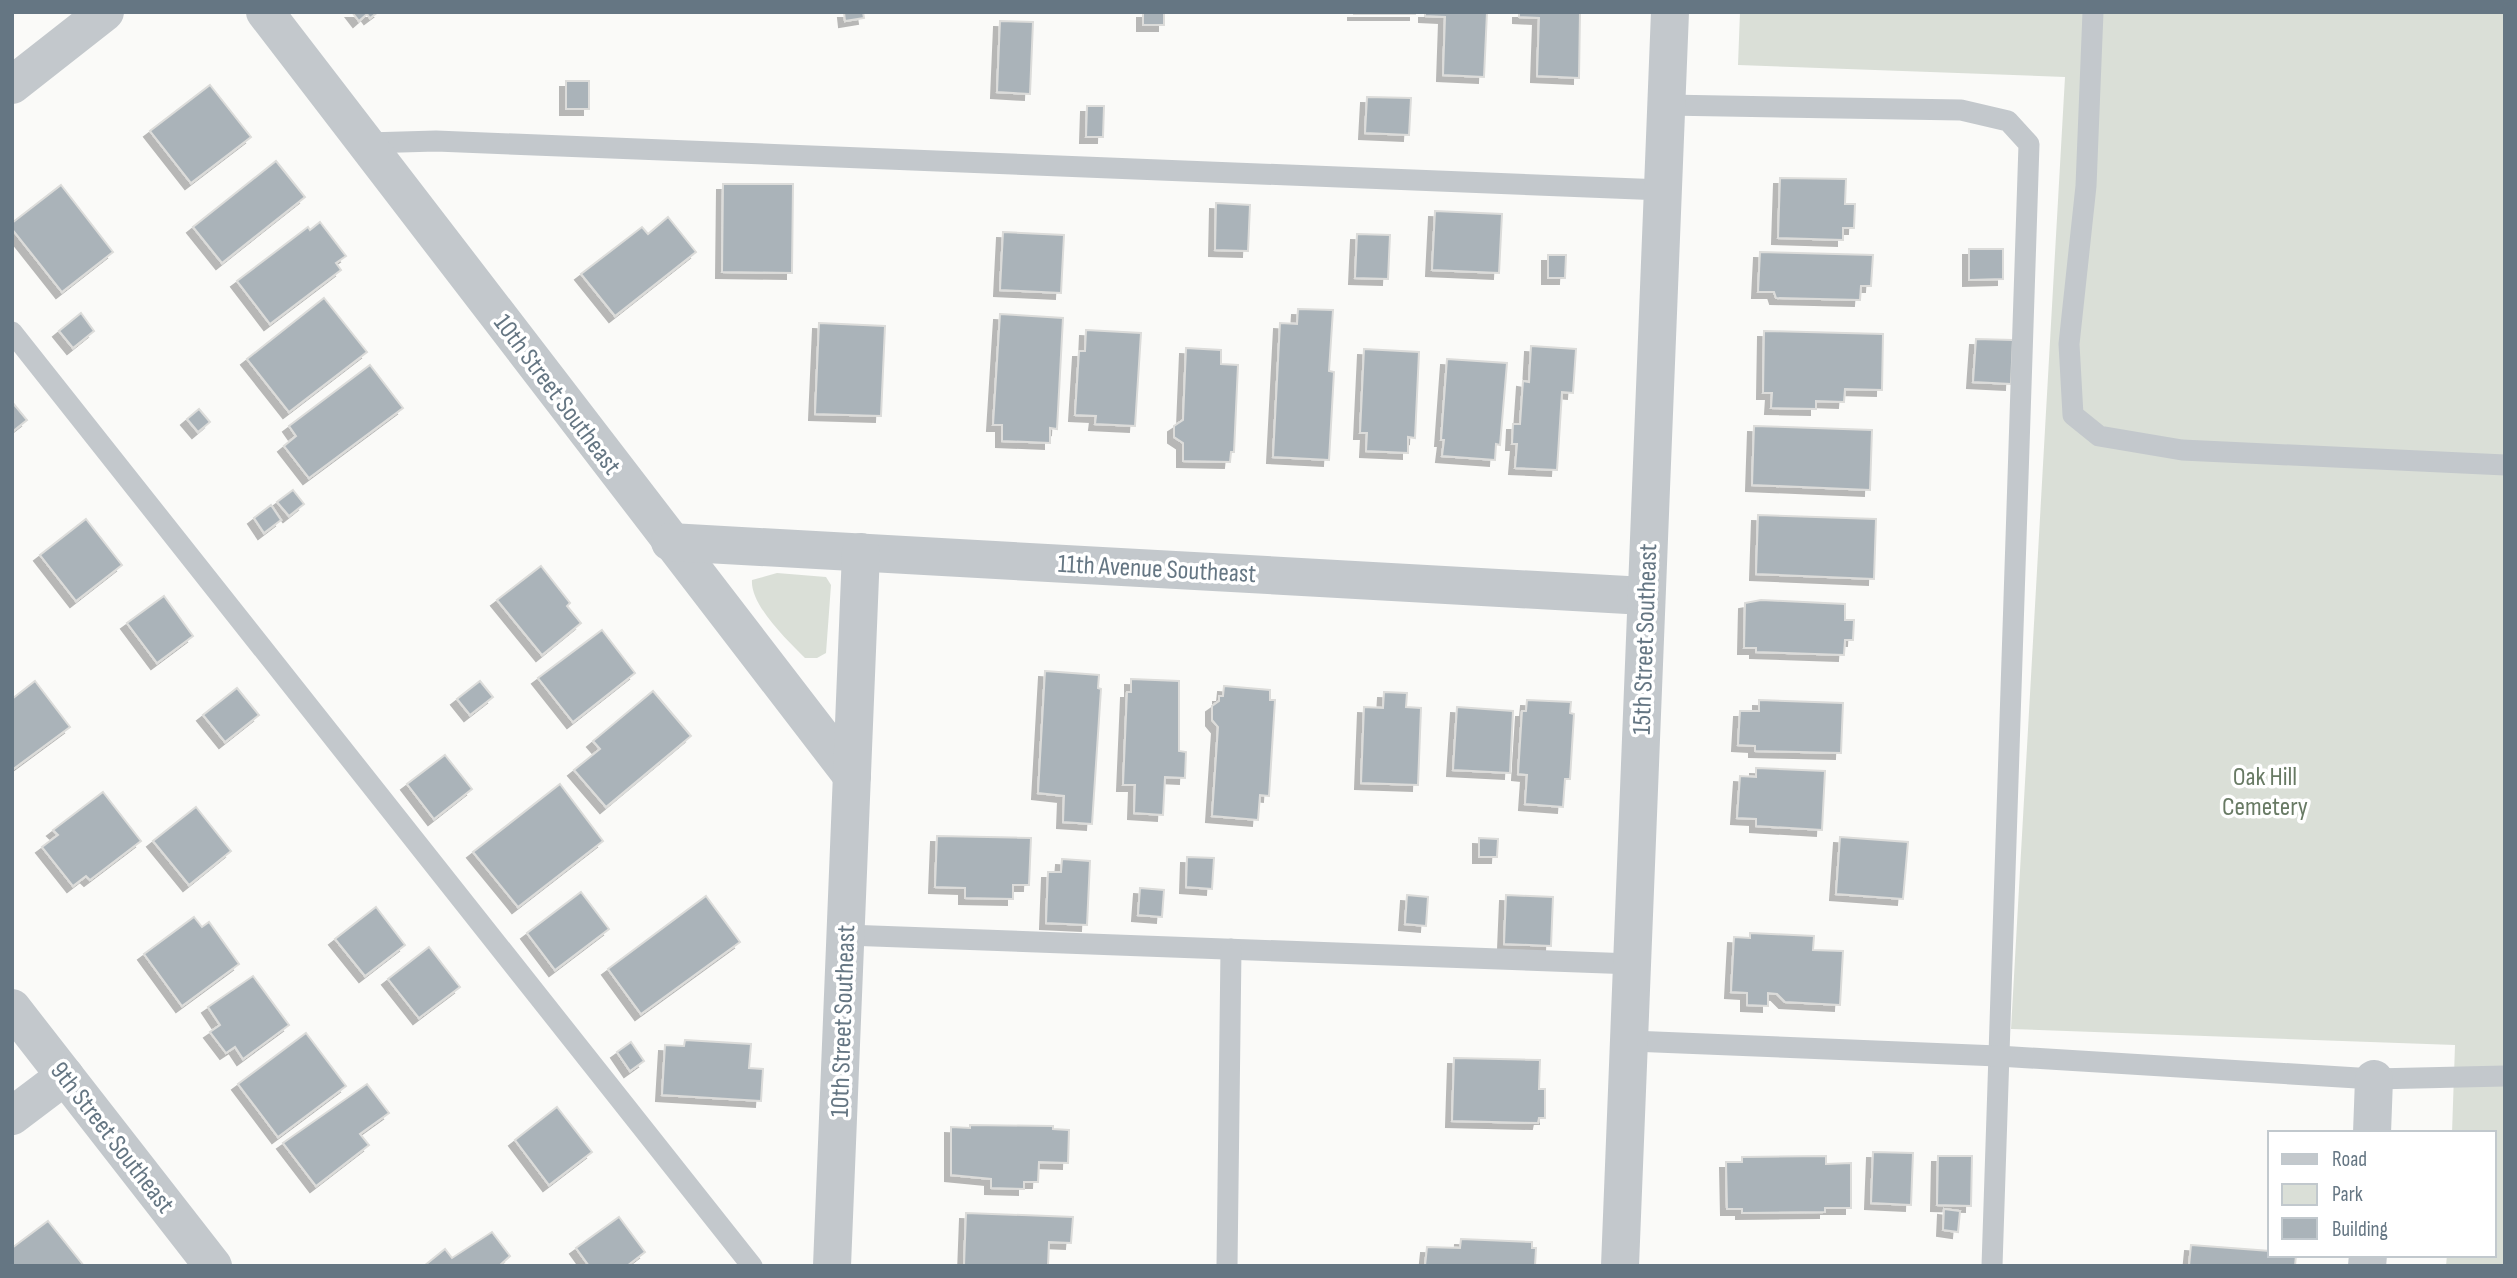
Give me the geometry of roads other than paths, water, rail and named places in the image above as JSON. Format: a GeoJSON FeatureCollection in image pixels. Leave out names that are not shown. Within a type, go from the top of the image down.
{"type":"FeatureCollection","features":[{"type":"Feature","properties":{"kind":"street"},"geometry":{"type":"LineString","coordinates":[[12,85],[105,12]]}},
{"type":"Feature","properties":{"kind":"street","name":"10th Street Southeast"},"geometry":{"type":"LineString","coordinates":[[264,12],[852,776]]}},
{"type":"Feature","properties":{"kind":"street","name":"15th Street Southeast"},"geometry":{"type":"LineString","coordinates":[[1620,1266],[1670,12]]}},
{"type":"Feature","properties":{"kind":"street","name":"11th Avenue Southeast"},"geometry":{"type":"LineString","coordinates":[[670,542],[1645,596]]}},
{"type":"Feature","properties":{"kind":"street","name":"10th Street Southeast"},"geometry":{"type":"LineString","coordinates":[[832,1266],[861,552]]}},
{"type":"Feature","properties":{"kind":"street","name":"9th Street Southeast"},"geometry":{"type":"LineString","coordinates":[[12,1008],[213,1266]]}},
{"type":"Feature","properties":{"kind":"street"},"geometry":{"type":"LineString","coordinates":[[12,1116],[65,1076]]}},
{"type":"Feature","properties":{"kind":"street"},"geometry":{"type":"LineString","coordinates":[[2372,1131],[2374,1079]]}},
{"type":"Feature","properties":{"kind":"lane"},"geometry":{"type":"LineString","coordinates":[[2093,12],[2086,187],[2069,344],[2073,415],[2099,436],[2182,450],[2505,465]]}},
{"type":"Feature","properties":{"kind":"lane"},"geometry":{"type":"LineString","coordinates":[[1666,105],[1961,110],[2008,121],[2029,144],[1992,1266]]}},
{"type":"Feature","properties":{"kind":"lane"},"geometry":{"type":"LineString","coordinates":[[367,143],[436,141],[1663,190]]}},
{"type":"Feature","properties":{"kind":"lane"},"geometry":{"type":"LineString","coordinates":[[12,332],[751,1266]]}},
{"type":"Feature","properties":{"kind":"lane"},"geometry":{"type":"LineString","coordinates":[[846,935],[1633,964]]}},
{"type":"Feature","properties":{"kind":"lane"},"geometry":{"type":"LineString","coordinates":[[1227,1266],[1231,949]]}},
{"type":"Feature","properties":{"kind":"lane"},"geometry":{"type":"LineString","coordinates":[[1631,1041],[1998,1056],[2374,1079],[2505,1076]]}},
{"type":"Feature","properties":{"kind":"park label","name":"Oak Hill Cemetery"},"geometry":{"type":"Point","coordinates":[2265,791]}}]}
